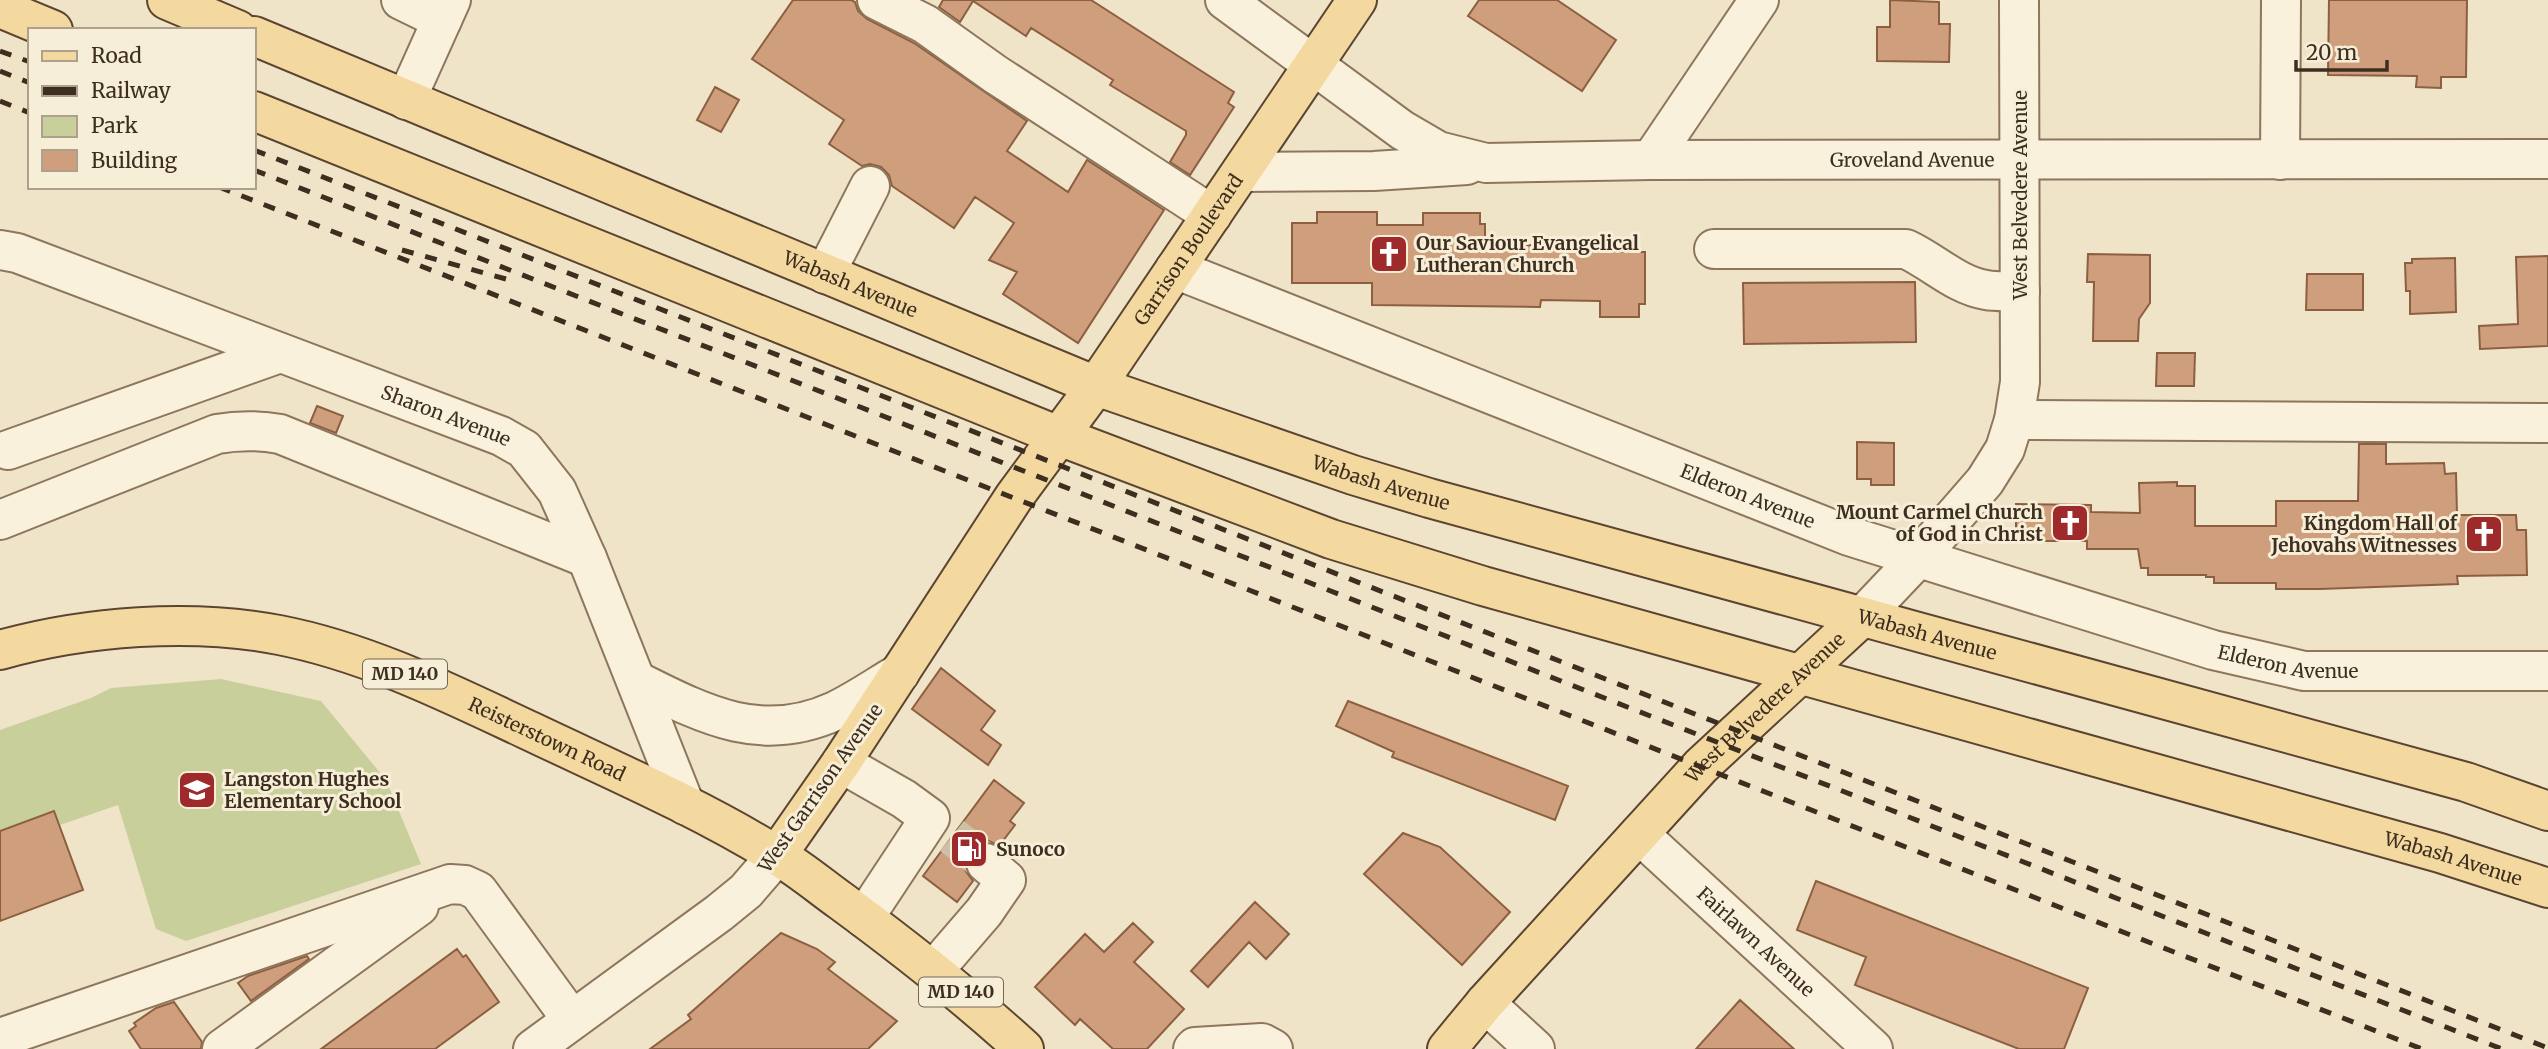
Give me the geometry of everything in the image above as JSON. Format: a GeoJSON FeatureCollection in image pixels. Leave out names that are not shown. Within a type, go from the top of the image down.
{"type":"FeatureCollection","features":[{"type":"Feature","properties":{"kind":"main road"},"geometry":{"type":"LineString","coordinates":[[167,0],[233,28]]}},
{"type":"Feature","properties":{"kind":"main road","name":"Garrison Boulevard"},"geometry":{"type":"LineString","coordinates":[[1014,497],[1096,386],[1357,0]]}},
{"type":"Feature","properties":{"kind":"main road","name":"Wabash Avenue"},"geometry":{"type":"LineString","coordinates":[[256,37],[1096,386],[1353,475],[2466,782],[2548,811]]}},
{"type":"Feature","properties":{"kind":"main road","name":"Wabash Avenue"},"geometry":{"type":"LineString","coordinates":[[256,112],[1059,436],[1331,539],[1406,564],[2440,853],[2548,888]]}},
{"type":"Feature","properties":{"kind":"main road","name":"West Garrison Avenue"},"geometry":{"type":"LineString","coordinates":[[777,855],[841,763],[1014,497]]}},
{"type":"Feature","properties":{"kind":"main road","name":"West Belvedere Avenue"},"geometry":{"type":"LineString","coordinates":[[1447,1049],[1485,1003],[1716,750],[1862,617]]}},
{"type":"Feature","properties":{"kind":"main road","name":"Reisterstown Road"},"geometry":{"type":"LineString","coordinates":[[0,650],[72,634],[143,628],[212,628],[278,635],[339,650],[402,673],[685,805],[777,855],[934,970],[1024,1049]]}},
{"type":"Feature","properties":{"kind":"street"},"geometry":{"type":"LineString","coordinates":[[401,0],[447,10],[406,100]]}},
{"type":"Feature","properties":{"kind":"street"},"geometry":{"type":"LineString","coordinates":[[877,0],[925,24],[995,74],[1212,215]]}},
{"type":"Feature","properties":{"kind":"street","name":"Groveland Avenue"},"geometry":{"type":"LineString","coordinates":[[1225,0],[1402,130],[1438,151],[1486,163]]}},
{"type":"Feature","properties":{"kind":"street"},"geometry":{"type":"LineString","coordinates":[[1651,160],[1759,0]]}},
{"type":"Feature","properties":{"kind":"street","name":"West Belvedere Avenue"},"geometry":{"type":"LineString","coordinates":[[1862,617],[1985,481],[2005,449],[2014,420],[2020,382],[2019,0]]}},
{"type":"Feature","properties":{"kind":"street"},"geometry":{"type":"LineString","coordinates":[[2280,160],[2281,0]]}},
{"type":"Feature","properties":{"kind":"street","name":"Groveland Avenue"},"geometry":{"type":"LineString","coordinates":[[1242,172],[1374,171],[1486,163],[1651,160],[2548,159]]}},
{"type":"Feature","properties":{"kind":"street"},"geometry":{"type":"LineString","coordinates":[[825,274],[870,186]]}},
{"type":"Feature","properties":{"kind":"street"},"geometry":{"type":"LineString","coordinates":[[1714,249],[1906,249],[1968,285],[1987,291],[2020,291]]}},
{"type":"Feature","properties":{"kind":"street","name":"Sharon Avenue"},"geometry":{"type":"LineString","coordinates":[[0,250],[17,253],[501,436],[524,449],[557,491],[587,558],[685,805]]}},
{"type":"Feature","properties":{"kind":"street","name":"Elderon Avenue"},"geometry":{"type":"LineString","coordinates":[[1175,268],[1849,536],[2213,650],[2304,671],[2548,671]]}},
{"type":"Feature","properties":{"kind":"street"},"geometry":{"type":"LineString","coordinates":[[8,450],[280,353]]}},
{"type":"Feature","properties":{"kind":"street"},"geometry":{"type":"LineString","coordinates":[[2014,420],[2548,423]]}},
{"type":"Feature","properties":{"kind":"street"},"geometry":{"type":"LineString","coordinates":[[0,520],[217,434],[261,430],[280,434],[587,558]]}},
{"type":"Feature","properties":{"kind":"street"},"geometry":{"type":"LineString","coordinates":[[636,681],[697,712],[727,721],[768,726],[803,722],[835,711],[900,673]]}},
{"type":"Feature","properties":{"kind":"street"},"geometry":{"type":"LineString","coordinates":[[841,763],[904,799],[941,827],[864,918]]}},
{"type":"Feature","properties":{"kind":"street","name":"Fairlawn Avenue"},"geometry":{"type":"LineString","coordinates":[[1639,834],[1872,1049]]}},
{"type":"Feature","properties":{"kind":"street","name":"West Garrison Avenue"},"geometry":{"type":"LineString","coordinates":[[533,1049],[719,913],[746,891],[777,855]]}},
{"type":"Feature","properties":{"kind":"street"},"geometry":{"type":"LineString","coordinates":[[934,970],[984,912],[1006,880],[986,863]]}},
{"type":"Feature","properties":{"kind":"street"},"geometry":{"type":"LineString","coordinates":[[222,1049],[450,884]]}},
{"type":"Feature","properties":{"kind":"street"},"geometry":{"type":"LineString","coordinates":[[0,1038],[59,1035],[450,884],[465,885],[478,891],[572,1020]]}},
{"type":"Feature","properties":{"kind":"street"},"geometry":{"type":"LineString","coordinates":[[1485,1003],[1535,1049]]}},
{"type":"Feature","properties":{"kind":"street"},"geometry":{"type":"LineString","coordinates":[[1193,1049],[1195,1046],[1262,1043],[1273,1049]]}},
{"type":"Feature","properties":{"kind":"green space","name":"Langston Hughes Elementary School"},"geometry":{"type":"Polygon","coordinates":[[[221,679],[321,701],[386,780],[421,864],[186,941],[156,929],[118,805],[60,825],[54,811],[0,831],[0,730],[91,698],[111,688],[221,679]]]}},
{"type":"Feature","properties":{"kind":"building"},"geometry":{"type":"Polygon","coordinates":[[[793,0],[855,2],[858,11],[867,19],[914,43],[1027,121],[1007,151],[1068,192],[1087,160],[1164,210],[1078,343],[1003,294],[1017,272],[989,260],[1014,223],[975,197],[954,228],[892,186],[889,175],[881,167],[870,164],[862,166],[829,144],[844,120],[752,59],[793,0]]]}},
{"type":"Feature","properties":{"kind":"building"},"geometry":{"type":"Polygon","coordinates":[[[943,0],[1091,0],[1234,92],[1228,103],[1234,107],[1190,175],[1170,162],[1186,131],[1110,85],[1113,80],[1031,28],[1026,36],[973,1],[960,22],[939,7],[943,0]]]}},
{"type":"Feature","properties":{"kind":"building"},"geometry":{"type":"Polygon","coordinates":[[[1479,0],[1557,0],[1616,40],[1582,91],[1468,16],[1479,0]]]}},
{"type":"Feature","properties":{"kind":"building"},"geometry":{"type":"Polygon","coordinates":[[[1890,0],[1939,2],[1939,24],[1950,24],[1949,62],[1877,61],[1877,27],[1890,27],[1890,0]]]}},
{"type":"Feature","properties":{"kind":"building"},"geometry":{"type":"Polygon","coordinates":[[[2329,0],[2467,0],[2466,77],[2441,77],[2441,88],[2416,87],[2417,76],[2328,75],[2329,0]]]}},
{"type":"Feature","properties":{"kind":"building"},"geometry":{"type":"Polygon","coordinates":[[[715,87],[739,100],[721,132],[697,120],[715,87]]]}},
{"type":"Feature","properties":{"kind":"building","name":"Our Saviour Evangelical Lutheran Church"},"geometry":{"type":"Polygon","coordinates":[[[1317,212],[1377,212],[1377,225],[1423,225],[1423,213],[1480,213],[1480,224],[1485,224],[1485,244],[1563,246],[1563,251],[1645,252],[1645,304],[1639,304],[1639,317],[1600,317],[1600,301],[1541,300],[1540,307],[1372,305],[1372,283],[1292,283],[1292,223],[1317,223],[1317,212]]]}},
{"type":"Feature","properties":{"kind":"building"},"geometry":{"type":"Polygon","coordinates":[[[2088,254],[2150,255],[2150,303],[2139,319],[2138,341],[2093,341],[2094,282],[2087,282],[2088,254]]]}},
{"type":"Feature","properties":{"kind":"building"},"geometry":{"type":"Polygon","coordinates":[[[2548,256],[2548,346],[2480,349],[2479,326],[2518,324],[2516,257],[2548,256]]]}},
{"type":"Feature","properties":{"kind":"building"},"geometry":{"type":"Polygon","coordinates":[[[2455,258],[2456,312],[2410,314],[2410,291],[2406,291],[2405,263],[2412,263],[2412,259],[2455,258]]]}},
{"type":"Feature","properties":{"kind":"building"},"geometry":{"type":"Polygon","coordinates":[[[2307,274],[2363,274],[2363,310],[2306,310],[2307,274]]]}},
{"type":"Feature","properties":{"kind":"building"},"geometry":{"type":"Polygon","coordinates":[[[1915,282],[1916,342],[1744,344],[1743,283],[1915,282]]]}},
{"type":"Feature","properties":{"kind":"building"},"geometry":{"type":"Polygon","coordinates":[[[2157,353],[2195,353],[2194,386],[2156,386],[2157,353]]]}},
{"type":"Feature","properties":{"kind":"building"},"geometry":{"type":"Polygon","coordinates":[[[317,406],[343,416],[336,433],[310,423],[317,406]]]}},
{"type":"Feature","properties":{"kind":"building"},"geometry":{"type":"Polygon","coordinates":[[[1857,442],[1894,443],[1894,485],[1871,485],[1871,479],[1857,479],[1857,442]]]}},
{"type":"Feature","properties":{"kind":"building"},"geometry":{"type":"Polygon","coordinates":[[[2359,444],[2386,444],[2386,464],[2444,463],[2445,474],[2456,473],[2457,515],[2516,515],[2517,530],[2526,530],[2527,575],[2457,576],[2458,584],[2276,589],[2276,583],[2214,583],[2214,577],[2206,575],[2148,575],[2148,568],[2141,568],[2138,549],[2087,549],[2087,541],[2032,541],[2032,528],[2016,528],[2016,504],[2091,505],[2091,512],[2140,513],[2139,483],[2177,482],[2177,486],[2195,486],[2195,526],[2276,526],[2276,501],[2358,501],[2359,444]]]}},
{"type":"Feature","properties":{"kind":"building"},"geometry":{"type":"Polygon","coordinates":[[[941,668],[995,711],[981,730],[1001,745],[988,765],[912,709],[941,668]]]}},
{"type":"Feature","properties":{"kind":"building"},"geometry":{"type":"Polygon","coordinates":[[[1348,701],[1568,786],[1555,820],[1392,757],[1394,752],[1336,726],[1348,701]]]}},
{"type":"Feature","properties":{"kind":"building","name":"Sunoco"},"geometry":{"type":"Polygon","coordinates":[[[994,780],[1024,803],[1010,821],[1015,825],[999,846],[989,841],[979,842],[969,849],[965,858],[965,870],[973,881],[957,902],[923,876],[994,780]]]}},
{"type":"Feature","properties":{"kind":"building"},"geometry":{"type":"Polygon","coordinates":[[[54,811],[83,890],[0,921],[0,831],[54,811]]]}},
{"type":"Feature","properties":{"kind":"building"},"geometry":{"type":"Polygon","coordinates":[[[1403,833],[1440,847],[1510,912],[1462,965],[1364,874],[1403,833]]]}},
{"type":"Feature","properties":{"kind":"building"},"geometry":{"type":"Polygon","coordinates":[[[1816,881],[2088,988],[2064,1049],[2019,1049],[1855,985],[1866,957],[1797,930],[1816,881]]]}},
{"type":"Feature","properties":{"kind":"building"},"geometry":{"type":"Polygon","coordinates":[[[1255,902],[1289,934],[1266,959],[1249,942],[1208,987],[1191,971],[1255,902]]]}},
{"type":"Feature","properties":{"kind":"building"},"geometry":{"type":"Polygon","coordinates":[[[1133,923],[1153,942],[1134,962],[1184,1009],[1147,1049],[1113,1049],[1080,1019],[1075,1025],[1035,987],[1085,934],[1104,952],[1133,923]]]}},
{"type":"Feature","properties":{"kind":"building"},"geometry":{"type":"Polygon","coordinates":[[[781,933],[817,949],[835,962],[828,969],[897,1021],[868,1049],[650,1049],[691,1019],[688,1015],[781,933]]]}},
{"type":"Feature","properties":{"kind":"building"},"geometry":{"type":"Polygon","coordinates":[[[457,949],[463,957],[466,955],[499,1002],[435,1049],[321,1049],[457,949]]]}},
{"type":"Feature","properties":{"kind":"building"},"geometry":{"type":"Polygon","coordinates":[[[307,956],[309,959],[251,1001],[238,983],[248,976],[307,956]]]}},
{"type":"Feature","properties":{"kind":"building"},"geometry":{"type":"Polygon","coordinates":[[[1740,1000],[1794,1049],[1696,1049],[1740,1000]]]}},
{"type":"Feature","properties":{"kind":"building"},"geometry":{"type":"Polygon","coordinates":[[[174,1002],[202,1042],[201,1049],[141,1049],[129,1031],[136,1026],[134,1023],[156,1008],[174,1002]]]}},
{"type":"Feature","properties":{"kind":"tunnel"},"geometry":{"type":"LineString","coordinates":[[952,836],[986,863]]}},
{"type":"Feature","properties":{"kind":"railway"},"geometry":{"type":"LineString","coordinates":[[0,51],[28,61]]}},
{"type":"Feature","properties":{"kind":"railway"},"geometry":{"type":"LineString","coordinates":[[0,71],[28,82]]}},
{"type":"Feature","properties":{"kind":"railway"},"geometry":{"type":"LineString","coordinates":[[0,101],[28,112]]}},
{"type":"Feature","properties":{"kind":"railway"},"geometry":{"type":"LineString","coordinates":[[256,151],[2548,1048]]}},
{"type":"Feature","properties":{"kind":"railway"},"geometry":{"type":"LineString","coordinates":[[256,171],[2502,1049]]}},
{"type":"Feature","properties":{"kind":"railway"},"geometry":{"type":"LineString","coordinates":[[224,189],[2422,1049]]}},
{"type":"Feature","properties":{"kind":"railway"},"geometry":{"type":"LineString","coordinates":[[402,250],[506,279]]}},
{"type":"Feature","properties":{"kind":"place","name":"Our Saviour Evangelical Lutheran Church"},"geometry":{"type":"Point","coordinates":[1389,254]}},
{"type":"Feature","properties":{"kind":"place","name":"Mount Carmel Church of God in Christ"},"geometry":{"type":"Point","coordinates":[2070,523]}},
{"type":"Feature","properties":{"kind":"place","name":"Kingdom Hall of Jehovahs Witnesses"},"geometry":{"type":"Point","coordinates":[2484,534]}},
{"type":"Feature","properties":{"kind":"place","name":"Langston Hughes Elementary School"},"geometry":{"type":"Point","coordinates":[197,790]}},
{"type":"Feature","properties":{"kind":"place","name":"Sunoco"},"geometry":{"type":"Point","coordinates":[969,849]}}]}
